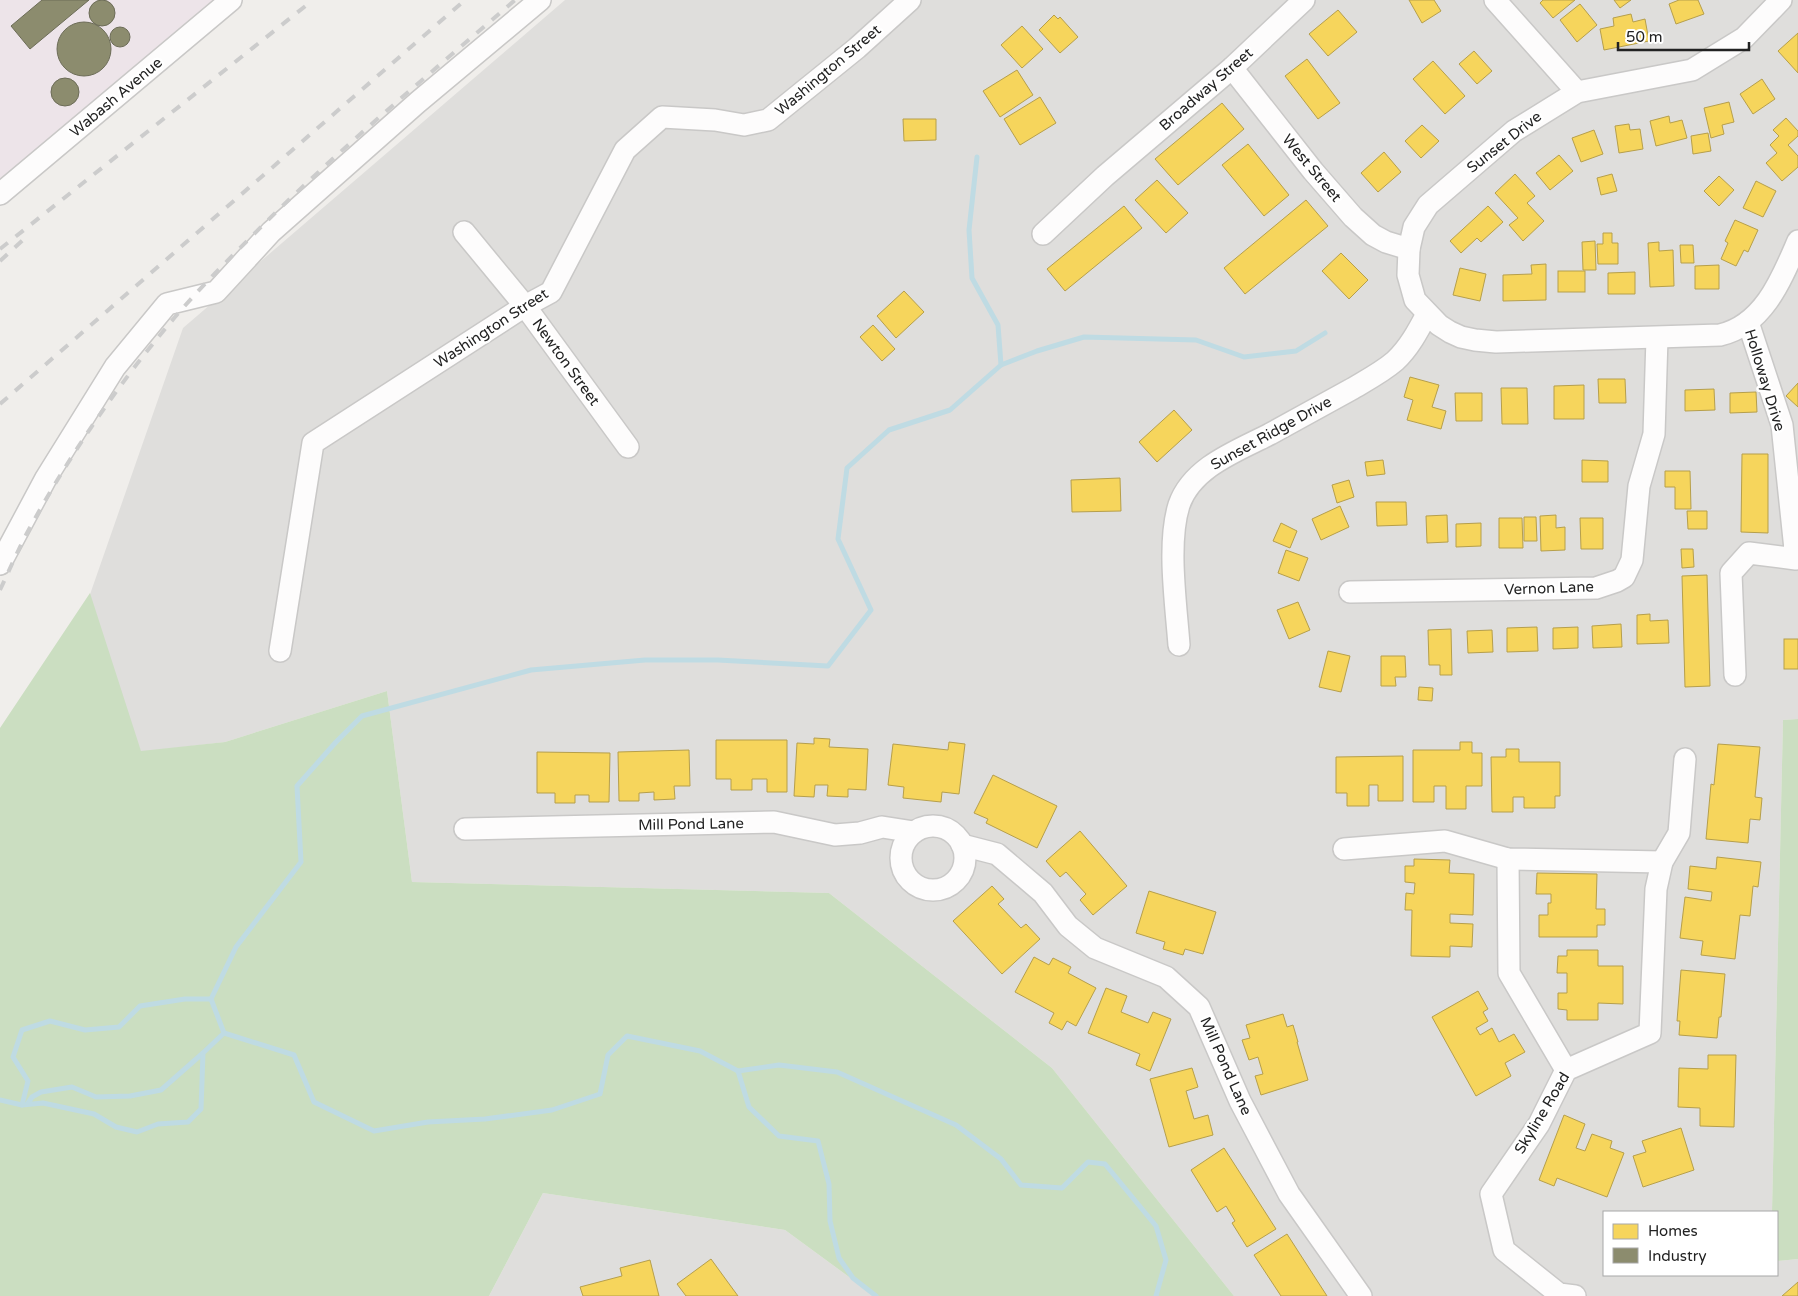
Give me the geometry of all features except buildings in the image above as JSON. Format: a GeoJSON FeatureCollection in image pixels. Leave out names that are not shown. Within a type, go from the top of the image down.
{"type":"FeatureCollection","features":[{"type":"Feature","properties":{"kind":"street","name":"Wabash Avenue"},"geometry":{"type":"LineString","coordinates":[[0,194],[231,0]]}},
{"type":"Feature","properties":{"kind":"street"},"geometry":{"type":"LineString","coordinates":[[0,564],[46,478],[115,367],[167,304],[216,292],[271,232],[411,109],[540,0]]}},
{"type":"Feature","properties":{"kind":"street","name":"Washington Street"},"geometry":{"type":"LineString","coordinates":[[280,651],[313,443],[525,306],[551,292],[625,150],[662,117],[715,120],[744,125],[768,120],[857,48],[910,0]]}},
{"type":"Feature","properties":{"kind":"street","name":"Broadway Street"},"geometry":{"type":"LineString","coordinates":[[1043,234],[1106,176],[1232,68],[1304,0]]}},
{"type":"Feature","properties":{"kind":"street"},"geometry":{"type":"LineString","coordinates":[[1494,0],[1577,92]]}},
{"type":"Feature","properties":{"kind":"street","name":"Sunset Drive"},"geometry":{"type":"LineString","coordinates":[[1421,307],[1408,275],[1408,249],[1414,228],[1420,216],[1438,196],[1514,131],[1577,92],[1692,70],[1744,38],[1781,0]]}},
{"type":"Feature","properties":{"kind":"street","name":"West Street"},"geometry":{"type":"LineString","coordinates":[[1232,68],[1313,171],[1353,217],[1373,235],[1386,242],[1408,249]]}},
{"type":"Feature","properties":{"kind":"street","name":"Newton Street"},"geometry":{"type":"LineString","coordinates":[[464,232],[525,306],[628,447]]}},
{"type":"Feature","properties":{"kind":"street","name":"Holloway Drive"},"geometry":{"type":"LineString","coordinates":[[1421,307],[1439,325],[1450,332],[1461,337],[1496,342],[1720,335],[1731,333],[1757,314],[1774,293],[1798,241]]}},
{"type":"Feature","properties":{"kind":"street","name":"Sunset Ridge Drive"},"geometry":{"type":"LineString","coordinates":[[1179,645],[1174,548],[1179,505],[1186,490],[1207,469],[1222,459],[1384,370],[1405,350],[1414,337],[1421,307]]}},
{"type":"Feature","properties":{"kind":"street","name":"Holloway Drive"},"geometry":{"type":"LineString","coordinates":[[1735,675],[1731,573],[1749,553],[1797,565],[1782,425],[1748,322]]}},
{"type":"Feature","properties":{"kind":"street","name":"Vernon Lane"},"geometry":{"type":"LineString","coordinates":[[1350,592],[1596,588],[1624,577],[1632,560],[1639,486],[1654,434],[1657,338]]}},
{"type":"Feature","properties":{"kind":"street","name":"Skyline Road"},"geometry":{"type":"LineString","coordinates":[[1575,1296],[1559,1294],[1504,1250],[1491,1194],[1539,1124],[1566,1070],[1650,1033],[1656,888],[1662,862],[1679,833],[1684,759]]}},
{"type":"Feature","properties":{"kind":"street","name":"Mill Pond Lane"},"geometry":{"type":"LineString","coordinates":[[465,829],[774,822],[835,835],[860,833],[882,827],[914,832],[931,826],[941,827],[950,831],[962,845],[997,854],[1044,893],[1068,926],[1095,948],[1166,977],[1199,1007],[1240,1101],[1289,1194],[1361,1296]]}},
{"type":"Feature","properties":{"kind":"street"},"geometry":{"type":"LineString","coordinates":[[914,832],[906,840],[902,849],[900,859],[902,870],[907,879],[915,886],[925,890],[935,891],[946,888],[961,875],[965,865],[962,845]]}},
{"type":"Feature","properties":{"kind":"street"},"geometry":{"type":"LineString","coordinates":[[1344,849],[1445,841],[1508,859],[1662,862]]}},
{"type":"Feature","properties":{"kind":"street"},"geometry":{"type":"LineString","coordinates":[[1508,859],[1509,974],[1566,1070]]}},
{"type":"Feature","properties":{"kind":"shaded area"},"geometry":{"type":"Polygon","coordinates":[[[0,0],[214,0],[0,180],[0,0]]]}},
{"type":"Feature","properties":{"kind":"shaded area"},"geometry":{"type":"Polygon","coordinates":[[[565,0],[1798,0],[1798,719],[1783,720],[1772,1211],[1603,1211],[1603,1276],[1778,1276],[1778,1261],[1798,1259],[1798,1296],[1234,1296],[1052,1068],[829,893],[412,882],[387,691],[225,742],[141,752],[87,603],[183,328],[565,0]]]}},
{"type":"Feature","properties":{"kind":"shaded area"},"geometry":{"type":"Polygon","coordinates":[[[543,1193],[785,1230],[875,1296],[489,1296],[543,1193]]]}},
{"type":"Feature","properties":{"kind":"green space"},"geometry":{"type":"Polygon","coordinates":[[[90,593],[141,751],[225,742],[387,691],[412,882],[829,893],[1052,1068],[1234,1296],[875,1296],[785,1230],[543,1193],[489,1296],[0,1296],[0,728],[90,593]]]}},
{"type":"Feature","properties":{"kind":"green space"},"geometry":{"type":"Polygon","coordinates":[[[1798,719],[1798,1259],[1778,1261],[1778,1211],[1772,1211],[1783,720],[1798,719]]]}},
{"type":"Feature","properties":{"kind":"waterway"},"geometry":{"type":"LineString","coordinates":[[211,999],[236,947],[301,862],[297,786],[362,716],[531,670],[645,660],[718,660],[828,666],[871,610],[838,539],[847,468],[889,430],[950,410],[1001,365],[998,325],[972,278],[969,230],[977,157]]}},
{"type":"Feature","properties":{"kind":"waterway"},"geometry":{"type":"LineString","coordinates":[[1001,365],[1037,351],[1084,337],[1196,340],[1244,357],[1296,351],[1325,333]]}},
{"type":"Feature","properties":{"kind":"waterway"},"geometry":{"type":"LineString","coordinates":[[0,1100],[22,1105],[28,1081],[13,1057],[22,1030],[50,1021],[85,1030],[119,1027],[140,1006],[185,999],[211,999],[224,1033],[294,1055],[314,1102],[374,1131],[428,1122],[485,1119],[552,1110],[600,1094],[608,1055],[627,1036],[700,1051],[738,1071],[779,1065],[837,1072],[956,1125],[1001,1159],[1021,1185],[1062,1188],[1088,1162],[1105,1164],[1156,1226],[1166,1260],[1156,1296]]}},
{"type":"Feature","properties":{"kind":"waterway"},"geometry":{"type":"LineString","coordinates":[[22,1105],[43,1103],[94,1114],[116,1127],[137,1132],[158,1124],[188,1122],[201,1109],[203,1053],[224,1033]]}},
{"type":"Feature","properties":{"kind":"waterway"},"geometry":{"type":"LineString","coordinates":[[28,1103],[32,1097],[41,1092],[72,1087],[96,1097],[130,1096],[161,1090],[203,1053]]}},
{"type":"Feature","properties":{"kind":"waterway"},"geometry":{"type":"LineString","coordinates":[[738,1071],[749,1107],[779,1136],[818,1141],[829,1184],[830,1221],[839,1258],[853,1278],[876,1296]]}},
{"type":"Feature","properties":{"kind":"railway"},"geometry":{"type":"LineString","coordinates":[[0,249],[313,0]]}},
{"type":"Feature","properties":{"kind":"railway"},"geometry":{"type":"LineString","coordinates":[[0,404],[465,0]]}},
{"type":"Feature","properties":{"kind":"railway"},"geometry":{"type":"LineString","coordinates":[[0,590],[16,554],[42,505],[93,424],[130,372],[179,312],[229,259],[313,177],[515,0]]}},
{"type":"Feature","properties":{"kind":"railway"},"geometry":{"type":"LineString","coordinates":[[0,261],[24,239]]}}]}
